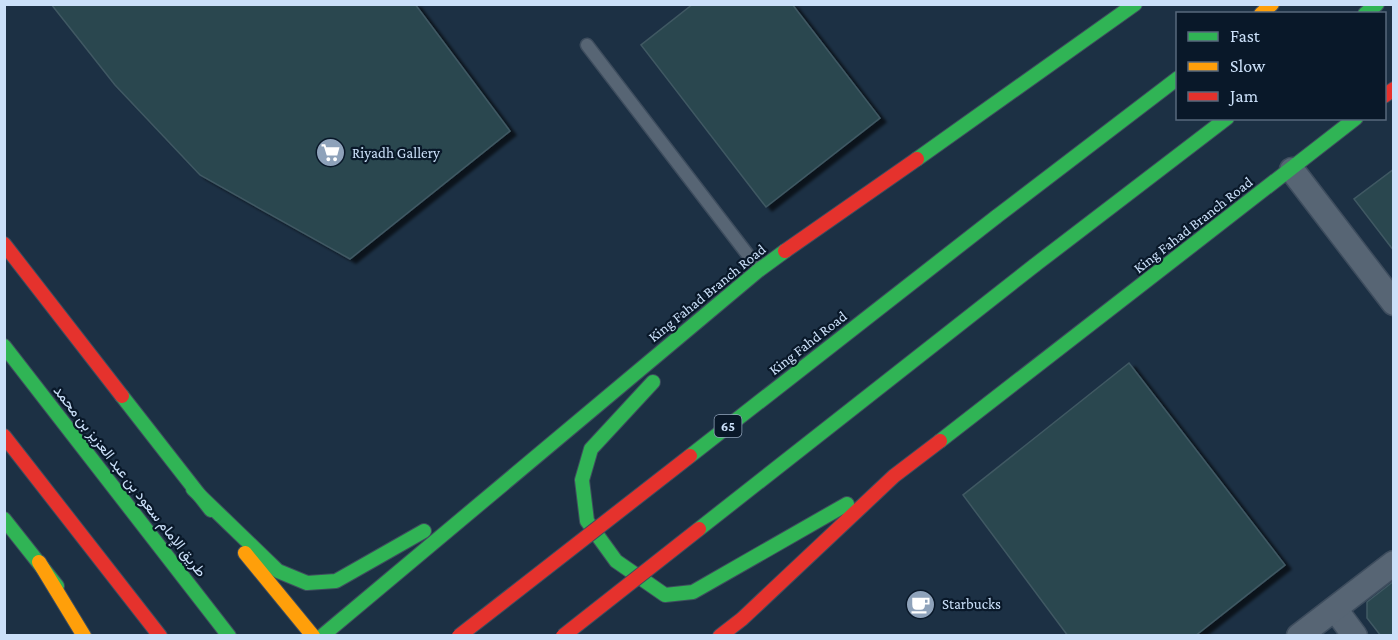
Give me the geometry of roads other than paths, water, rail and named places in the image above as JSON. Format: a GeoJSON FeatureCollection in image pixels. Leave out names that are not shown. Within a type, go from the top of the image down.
{"type":"FeatureCollection","features":[{"type":"Feature","properties":{"kind":"main road","name":"King Fahad Branch Road"},"geometry":{"type":"LineString","coordinates":[[322,636],[759,270],[1135,4]]}},
{"type":"Feature","properties":{"kind":"main road","name":"King Fahd Road"},"geometry":{"type":"LineString","coordinates":[[459,636],[1176,80]]}},
{"type":"Feature","properties":{"kind":"main road"},"geometry":{"type":"LineString","coordinates":[[563,636],[1035,265],[1224,120]]}},
{"type":"Feature","properties":{"kind":"main road","name":"King Fahad Branch Road"},"geometry":{"type":"LineString","coordinates":[[720,636],[749,627],[894,476],[1292,170],[1354,120]]}},
{"type":"Feature","properties":{"kind":"main road"},"geometry":{"type":"LineString","coordinates":[[4,244],[193,489],[313,636]]}},
{"type":"Feature","properties":{"kind":"main road"},"geometry":{"type":"LineString","coordinates":[[739,287],[591,449],[582,480],[588,521],[616,561],[665,596],[693,592],[894,476]]}},
{"type":"Feature","properties":{"kind":"main road","name":"طريق الإمام سعود بن عبد العزيز بن محمد"},"geometry":{"type":"LineString","coordinates":[[4,346],[229,636]]}},
{"type":"Feature","properties":{"kind":"main road"},"geometry":{"type":"LineString","coordinates":[[4,436],[160,636]]}},
{"type":"Feature","properties":{"kind":"main road"},"geometry":{"type":"LineString","coordinates":[[193,489],[278,571],[307,583],[336,581],[496,490]]}},
{"type":"Feature","properties":{"kind":"main road"},"geometry":{"type":"LineString","coordinates":[[4,519],[96,636]]}},
{"type":"Feature","properties":{"kind":"main road"},"geometry":{"type":"LineString","coordinates":[[39,562],[84,636]]}},
{"type":"Feature","properties":{"kind":"street"},"geometry":{"type":"LineString","coordinates":[[1292,170],[1394,303]]}},
{"type":"Feature","properties":{"kind":"street"},"geometry":{"type":"LineString","coordinates":[[1299,636],[1394,563]]}},
{"type":"Feature","properties":{"kind":"street"},"geometry":{"type":"LineString","coordinates":[[1335,609],[1355,636]]}},
{"type":"Feature","properties":{"kind":"lane"},"geometry":{"type":"LineString","coordinates":[[587,45],[759,270]]}},
{"type":"Feature","properties":{"kind":"place","name":"Riyadh Gallery"},"geometry":{"type":"Point","coordinates":[331,153]}},
{"type":"Feature","properties":{"kind":"place","name":"Starbucks"},"geometry":{"type":"Point","coordinates":[921,604]}}]}
